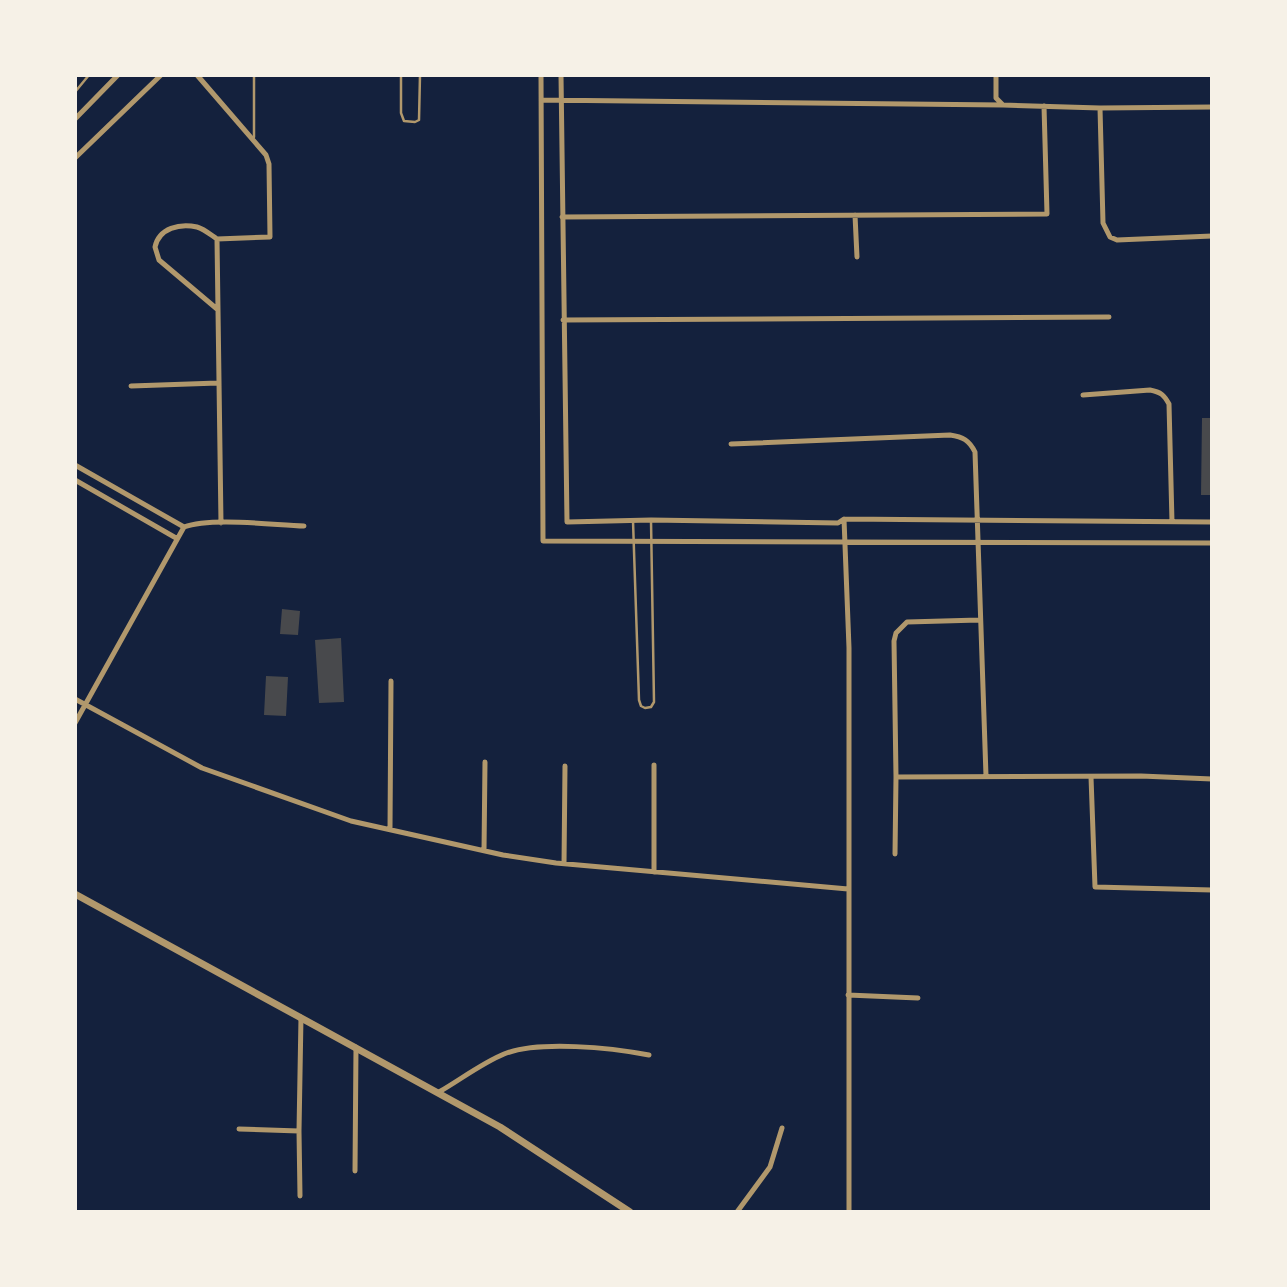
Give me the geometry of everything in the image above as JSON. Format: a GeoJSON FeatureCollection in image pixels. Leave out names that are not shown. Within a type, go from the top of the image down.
{"type":"FeatureCollection","features":[{"type":"Feature","properties":{"kind":"street"},"geometry":{"type":"LineString","coordinates":[[75,119],[117,75]]}},
{"type":"Feature","properties":{"kind":"street"},"geometry":{"type":"LineString","coordinates":[[75,158],[161,75]]}},
{"type":"Feature","properties":{"kind":"street"},"geometry":{"type":"LineString","coordinates":[[197,75],[266,155],[269,164],[270,237],[217,239],[199,227],[171,228],[162,232],[155,247],[159,260],[217,309]]}},
{"type":"Feature","properties":{"kind":"street"},"geometry":{"type":"LineString","coordinates":[[541,75],[543,541],[1212,543]]}},
{"type":"Feature","properties":{"kind":"street"},"geometry":{"type":"LineString","coordinates":[[561,75],[568,522],[651,520],[838,523],[844,519],[1212,522]]}},
{"type":"Feature","properties":{"kind":"street"},"geometry":{"type":"LineString","coordinates":[[996,75],[996,98],[1003,105]]}},
{"type":"Feature","properties":{"kind":"street"},"geometry":{"type":"LineString","coordinates":[[541,100],[1100,108],[1212,107]]}},
{"type":"Feature","properties":{"kind":"street"},"geometry":{"type":"LineString","coordinates":[[562,217],[1047,214],[1044,106]]}},
{"type":"Feature","properties":{"kind":"street"},"geometry":{"type":"LineString","coordinates":[[1100,108],[1103,223],[1110,237],[1117,240],[1212,236]]}},
{"type":"Feature","properties":{"kind":"street"},"geometry":{"type":"LineString","coordinates":[[855,215],[857,257]]}},
{"type":"Feature","properties":{"kind":"street"},"geometry":{"type":"LineString","coordinates":[[217,239],[220,523]]}},
{"type":"Feature","properties":{"kind":"street"},"geometry":{"type":"LineString","coordinates":[[563,320],[1109,317]]}},
{"type":"Feature","properties":{"kind":"street"},"geometry":{"type":"LineString","coordinates":[[131,386],[218,383]]}},
{"type":"Feature","properties":{"kind":"street"},"geometry":{"type":"LineString","coordinates":[[1083,395],[1150,390],[1165,396],[1169,404],[1172,522]]}},
{"type":"Feature","properties":{"kind":"street"},"geometry":{"type":"LineString","coordinates":[[731,444],[958,436],[967,439],[975,452],[979,521],[979,620],[986,776]]}},
{"type":"Feature","properties":{"kind":"street"},"geometry":{"type":"LineString","coordinates":[[75,465],[184,527]]}},
{"type":"Feature","properties":{"kind":"street"},"geometry":{"type":"LineString","coordinates":[[75,480],[176,538]]}},
{"type":"Feature","properties":{"kind":"street"},"geometry":{"type":"LineString","coordinates":[[844,519],[849,648],[849,1212]]}},
{"type":"Feature","properties":{"kind":"street"},"geometry":{"type":"LineString","coordinates":[[75,723],[184,527],[220,523],[304,526]]}},
{"type":"Feature","properties":{"kind":"street"},"geometry":{"type":"LineString","coordinates":[[895,854],[896,633],[907,622],[979,620]]}},
{"type":"Feature","properties":{"kind":"street"},"geometry":{"type":"LineString","coordinates":[[390,830],[391,681]]}},
{"type":"Feature","properties":{"kind":"street"},"geometry":{"type":"LineString","coordinates":[[75,699],[202,768],[351,821],[484,851],[565,864],[848,889]]}},
{"type":"Feature","properties":{"kind":"street"},"geometry":{"type":"LineString","coordinates":[[484,851],[485,762]]}},
{"type":"Feature","properties":{"kind":"street"},"geometry":{"type":"LineString","coordinates":[[654,765],[654,872]]}},
{"type":"Feature","properties":{"kind":"street"},"geometry":{"type":"LineString","coordinates":[[565,766],[565,864]]}},
{"type":"Feature","properties":{"kind":"street"},"geometry":{"type":"LineString","coordinates":[[897,777],[1212,779]]}},
{"type":"Feature","properties":{"kind":"street"},"geometry":{"type":"LineString","coordinates":[[1091,777],[1095,887],[1212,890]]}},
{"type":"Feature","properties":{"kind":"street"},"geometry":{"type":"LineString","coordinates":[[75,894],[439,1092],[500,1127],[630,1212]]}},
{"type":"Feature","properties":{"kind":"street"},"geometry":{"type":"LineString","coordinates":[[848,995],[918,998]]}},
{"type":"Feature","properties":{"kind":"street"},"geometry":{"type":"LineString","coordinates":[[300,1196],[301,1016]]}},
{"type":"Feature","properties":{"kind":"street"},"geometry":{"type":"LineString","coordinates":[[355,1171],[356,1047]]}},
{"type":"Feature","properties":{"kind":"street"},"geometry":{"type":"LineString","coordinates":[[439,1092],[503,1054],[518,1050],[536,1047],[601,1048],[649,1055]]}},
{"type":"Feature","properties":{"kind":"street"},"geometry":{"type":"LineString","coordinates":[[737,1212],[770,1167],[782,1128]]}},
{"type":"Feature","properties":{"kind":"street"},"geometry":{"type":"LineString","coordinates":[[239,1129],[299,1131]]}},
{"type":"Feature","properties":{"kind":"lane"},"geometry":{"type":"LineString","coordinates":[[75,92],[89,75]]}},
{"type":"Feature","properties":{"kind":"lane"},"geometry":{"type":"LineString","coordinates":[[253,140],[254,75]]}},
{"type":"Feature","properties":{"kind":"lane"},"geometry":{"type":"LineString","coordinates":[[401,75],[401,113],[404,121],[408,122],[419,120],[420,75]]}},
{"type":"Feature","properties":{"kind":"lane"},"geometry":{"type":"LineString","coordinates":[[633,520],[639,700],[645,708],[651,707],[654,702],[651,520]]}},
{"type":"Feature","properties":{"kind":"building"},"geometry":{"type":"Polygon","coordinates":[[[1202,418],[1212,418],[1212,495],[1201,495],[1202,418]]]}},
{"type":"Feature","properties":{"kind":"building"},"geometry":{"type":"Polygon","coordinates":[[[282,609],[300,611],[298,635],[280,634],[282,609]]]}},
{"type":"Feature","properties":{"kind":"building"},"geometry":{"type":"Polygon","coordinates":[[[341,638],[344,702],[319,703],[315,640],[341,638]]]}},
{"type":"Feature","properties":{"kind":"building"},"geometry":{"type":"Polygon","coordinates":[[[266,676],[288,677],[286,716],[264,715],[266,676]]]}}]}
